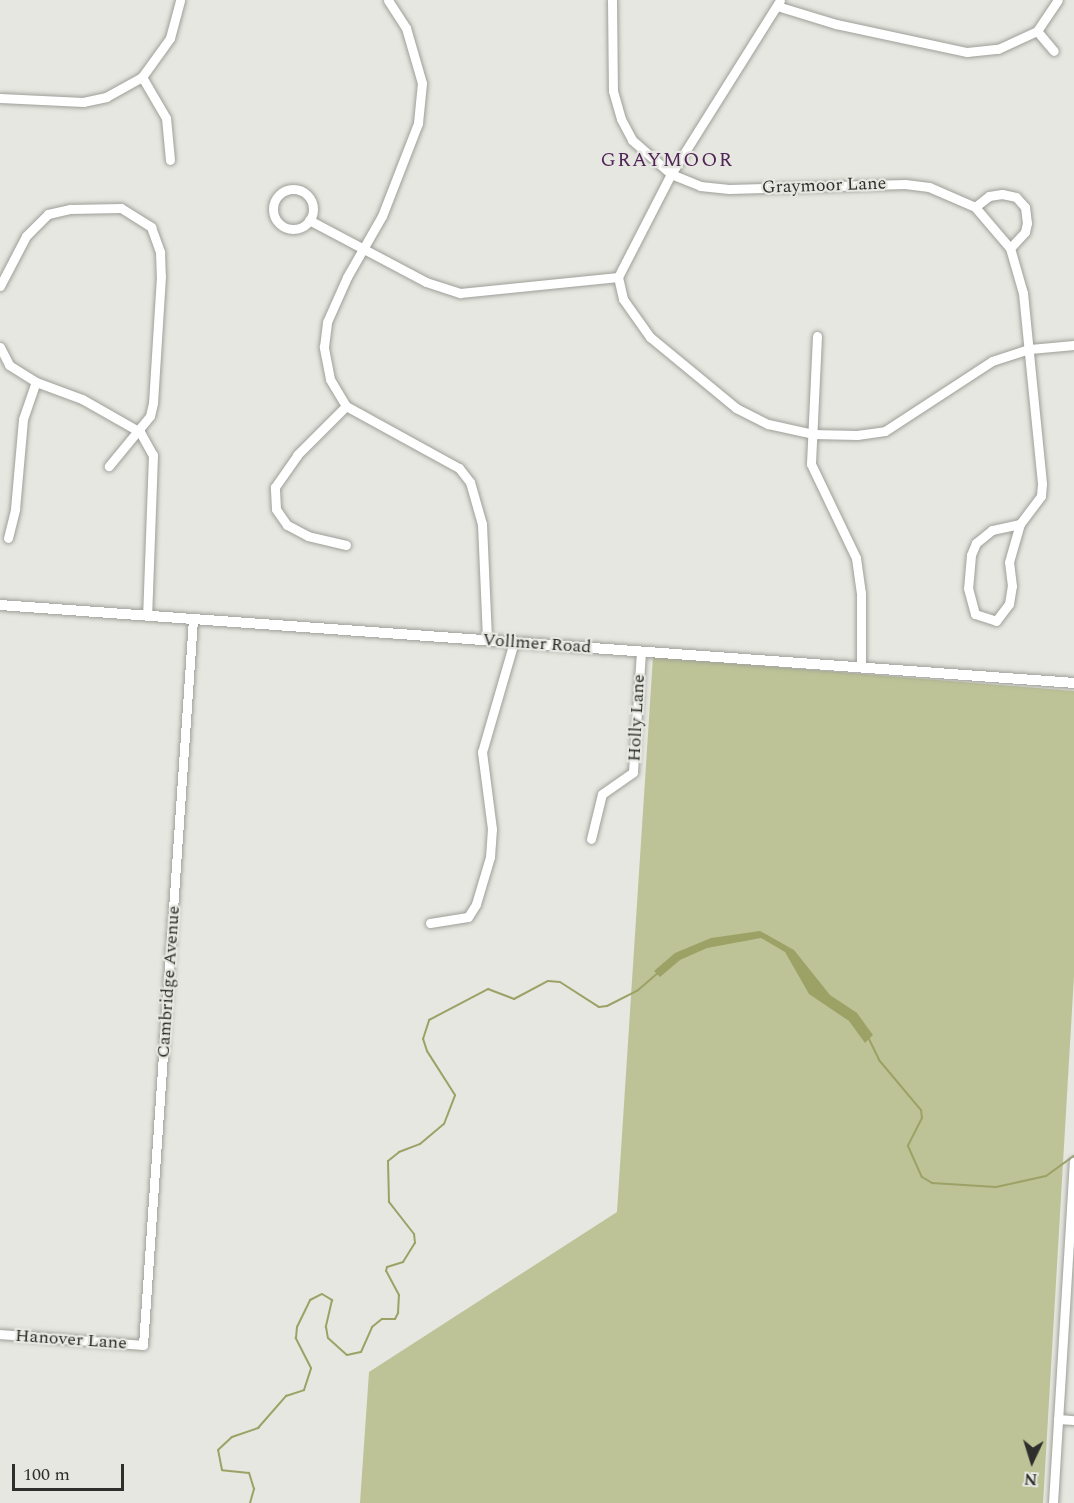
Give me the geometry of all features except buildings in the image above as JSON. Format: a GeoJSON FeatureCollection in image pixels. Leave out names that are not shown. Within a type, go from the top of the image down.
{"type":"FeatureCollection","features":[{"type":"Feature","properties":{"kind":"main road","name":"Vollmer Road"},"geometry":{"type":"LineString","coordinates":[[0,605],[640,651],[861,664],[1074,683]]}},
{"type":"Feature","properties":{"kind":"street"},"geometry":{"type":"LineString","coordinates":[[0,98],[83,102],[106,97],[142,77],[170,38],[180,0]]}},
{"type":"Feature","properties":{"kind":"street"},"geometry":{"type":"LineString","coordinates":[[388,0],[406,28],[422,83],[418,123],[382,216],[361,250],[327,322],[324,347],[330,379],[346,406],[459,468],[470,482],[482,524],[487,640]]}},
{"type":"Feature","properties":{"kind":"street","name":"Graymoor Lane"},"geometry":{"type":"LineString","coordinates":[[612,0],[613,91],[621,119],[632,140],[671,174],[700,186],[729,189],[905,184],[937,190],[975,207],[1010,248],[1023,293],[1042,484],[1041,496],[1020,524],[1009,561],[1012,586],[1009,604],[996,621],[975,614],[968,588],[971,555],[976,543],[992,530],[1020,524]]}},
{"type":"Feature","properties":{"kind":"street"},"geometry":{"type":"LineString","coordinates":[[1058,0],[1037,31],[998,49],[967,52],[836,24],[778,3],[671,174],[618,277],[623,299],[650,337],[736,408],[768,424],[813,434],[857,435],[885,430],[992,361],[1030,349],[1074,345]]}},
{"type":"Feature","properties":{"kind":"street"},"geometry":{"type":"LineString","coordinates":[[1037,31],[1054,51]]}},
{"type":"Feature","properties":{"kind":"street"},"geometry":{"type":"LineString","coordinates":[[142,77],[164,111],[170,160]]}},
{"type":"Feature","properties":{"kind":"street"},"geometry":{"type":"LineString","coordinates":[[291,189],[303,192],[311,202],[309,220],[298,228],[285,227],[273,211],[276,198],[291,189]]}},
{"type":"Feature","properties":{"kind":"street"},"geometry":{"type":"LineString","coordinates":[[975,207],[989,196],[1002,194],[1016,197],[1025,207],[1025,232],[1010,248]]}},
{"type":"Feature","properties":{"kind":"street"},"geometry":{"type":"LineString","coordinates":[[0,286],[26,236],[48,214],[70,209],[122,208],[151,227],[160,252],[161,276],[153,403],[150,416],[140,432],[109,466]]}},
{"type":"Feature","properties":{"kind":"street"},"geometry":{"type":"LineString","coordinates":[[309,220],[361,250],[426,282],[460,293],[618,277]]}},
{"type":"Feature","properties":{"kind":"street"},"geometry":{"type":"LineString","coordinates":[[817,336],[811,464],[856,558],[862,621],[861,664]]}},
{"type":"Feature","properties":{"kind":"street"},"geometry":{"type":"LineString","coordinates":[[0,347],[9,365],[36,382],[82,399],[140,432],[153,455],[147,615]]}},
{"type":"Feature","properties":{"kind":"street"},"geometry":{"type":"LineString","coordinates":[[8,538],[15,509],[23,418],[36,382]]}},
{"type":"Feature","properties":{"kind":"street"},"geometry":{"type":"LineString","coordinates":[[346,406],[297,455],[275,488],[276,509],[286,525],[308,536],[346,545]]}},
{"type":"Feature","properties":{"kind":"street","name":"Cambridge Avenue"},"geometry":{"type":"LineString","coordinates":[[143,1345],[193,619]]}},
{"type":"Feature","properties":{"kind":"street"},"geometry":{"type":"LineString","coordinates":[[430,922],[468,917],[476,904],[490,857],[492,829],[482,752],[514,642]]}},
{"type":"Feature","properties":{"kind":"street","name":"Holly Lane"},"geometry":{"type":"LineString","coordinates":[[591,838],[602,794],[633,772],[640,651]]}},
{"type":"Feature","properties":{"kind":"street"},"geometry":{"type":"LineString","coordinates":[[1053,1503],[1074,1162]]}},
{"type":"Feature","properties":{"kind":"street","name":"Hanover Lane"},"geometry":{"type":"LineString","coordinates":[[0,1334],[143,1345]]}},
{"type":"Feature","properties":{"kind":"street"},"geometry":{"type":"LineString","coordinates":[[1058,1419],[1074,1420]]}},
{"type":"Feature","properties":{"kind":"shaded area"},"geometry":{"type":"Polygon","coordinates":[[[653,657],[1074,691],[1074,976],[1043,1503],[360,1503],[369,1372],[617,1212],[653,657]]]}},
{"type":"Feature","properties":{"kind":"shaded area"},"geometry":{"type":"Polygon","coordinates":[[[760,931],[794,950],[830,995],[857,1013],[873,1035],[865,1043],[849,1021],[809,994],[785,952],[761,938],[707,948],[680,960],[660,977],[654,971],[675,953],[711,938],[760,931]]]}},
{"type":"Feature","properties":{"kind":"waterway"},"geometry":{"type":"LineString","coordinates":[[250,1503],[254,1489],[249,1473],[222,1470],[218,1450],[232,1437],[258,1428],[286,1396],[304,1390],[311,1368],[296,1338],[297,1327],[310,1300],[322,1294],[332,1300],[326,1327],[328,1338],[347,1355],[361,1352],[372,1327],[382,1319],[395,1319],[398,1313],[399,1295],[386,1271],[387,1267],[403,1262],[415,1243],[414,1234],[389,1202],[388,1161],[399,1152],[420,1144],[444,1124],[455,1095],[427,1051],[423,1039],[429,1020],[488,989],[514,999],[548,981],[560,982],[599,1007],[607,1006],[637,991],[658,973]]}},
{"type":"Feature","properties":{"kind":"waterway"},"geometry":{"type":"LineString","coordinates":[[868,1037],[879,1060],[921,1110],[922,1118],[908,1146],[922,1177],[932,1183],[996,1187],[1046,1176],[1074,1156]]}},
{"type":"Feature","properties":{"kind":"district","name":"GRAYMOOR"},"geometry":{"type":"Point","coordinates":[667,160]}}]}
